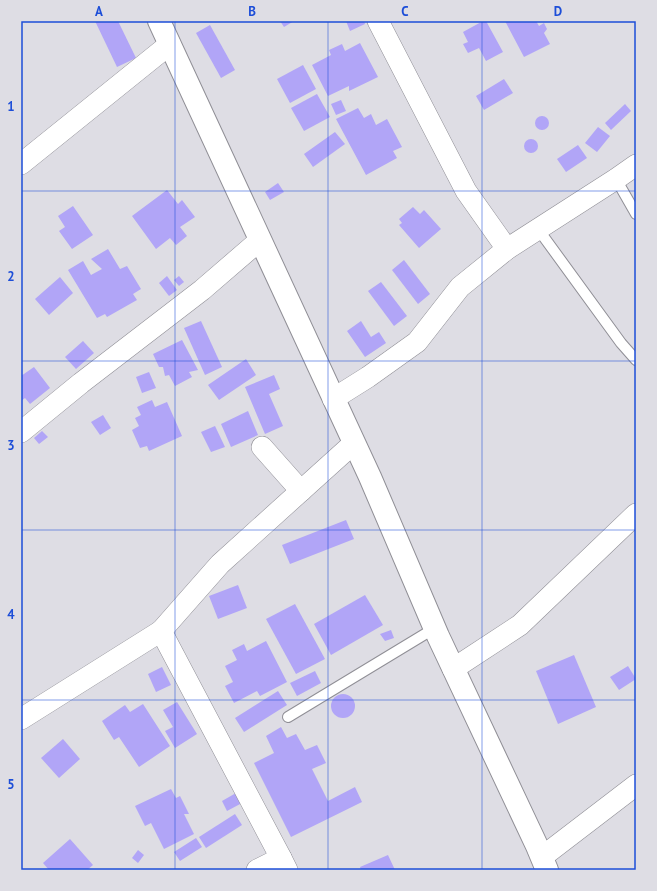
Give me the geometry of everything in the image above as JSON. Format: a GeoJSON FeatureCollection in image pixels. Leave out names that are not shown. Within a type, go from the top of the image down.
{"type":"FeatureCollection","features":[{"type":"Feature","properties":{"kind":"street"},"geometry":{"type":"LineString","coordinates":[[159,21],[354,443],[434,628],[544,863],[636,785]]}},
{"type":"Feature","properties":{"kind":"street"},"geometry":{"type":"LineString","coordinates":[[378,21],[466,191],[507,249]]}},
{"type":"Feature","properties":{"kind":"street"},"geometry":{"type":"LineString","coordinates":[[21,164],[170,44]]}},
{"type":"Feature","properties":{"kind":"street"},"geometry":{"type":"LineString","coordinates":[[333,399],[368,377],[417,342],[460,287],[507,249],[636,165]]}},
{"type":"Feature","properties":{"kind":"street"},"geometry":{"type":"LineString","coordinates":[[21,432],[81,383],[202,290],[260,240]]}},
{"type":"Feature","properties":{"kind":"street"},"geometry":{"type":"LineString","coordinates":[[21,719],[161,631],[220,564],[354,443]]}},
{"type":"Feature","properties":{"kind":"street"},"geometry":{"type":"LineString","coordinates":[[262,447],[301,491]]}},
{"type":"Feature","properties":{"kind":"street"},"geometry":{"type":"LineString","coordinates":[[453,668],[520,625],[636,514]]}},
{"type":"Feature","properties":{"kind":"street"},"geometry":{"type":"LineString","coordinates":[[161,631],[284,864],[257,870]]}},
{"type":"Feature","properties":{"kind":"lane"},"geometry":{"type":"LineString","coordinates":[[616,179],[636,214]]}},
{"type":"Feature","properties":{"kind":"lane"},"geometry":{"type":"LineString","coordinates":[[538,229],[620,343],[636,360]]}},
{"type":"Feature","properties":{"kind":"lane"},"geometry":{"type":"LineString","coordinates":[[288,717],[434,628]]}},
{"type":"Feature","properties":{"kind":"building"},"geometry":{"type":"Polygon","coordinates":[[[95,21],[118,21],[136,58],[117,67],[95,21]]]}},
{"type":"Feature","properties":{"kind":"building"},"geometry":{"type":"Polygon","coordinates":[[[280,21],[294,21],[284,27],[280,21]]]}},
{"type":"Feature","properties":{"kind":"building"},"geometry":{"type":"Polygon","coordinates":[[[346,21],[364,21],[365,24],[350,31],[346,21]]]}},
{"type":"Feature","properties":{"kind":"building"},"geometry":{"type":"Polygon","coordinates":[[[483,21],[486,21],[503,52],[486,61],[479,48],[468,53],[463,44],[468,42],[463,32],[483,21]]]}},
{"type":"Feature","properties":{"kind":"building"},"geometry":{"type":"Polygon","coordinates":[[[505,21],[536,21],[539,26],[544,23],[547,29],[544,33],[550,44],[524,57],[505,21]]]}},
{"type":"Feature","properties":{"kind":"building"},"geometry":{"type":"Polygon","coordinates":[[[210,25],[235,70],[221,78],[196,33],[210,25]]]}},
{"type":"Feature","properties":{"kind":"building"},"geometry":{"type":"Polygon","coordinates":[[[360,43],[378,77],[349,91],[349,86],[328,96],[312,65],[331,55],[329,50],[342,44],[345,51],[360,43]]]}},
{"type":"Feature","properties":{"kind":"building"},"geometry":{"type":"Polygon","coordinates":[[[303,65],[316,89],[290,103],[277,79],[303,65]]]}},
{"type":"Feature","properties":{"kind":"building"},"geometry":{"type":"Polygon","coordinates":[[[504,79],[513,93],[484,110],[476,96],[504,79]]]}},
{"type":"Feature","properties":{"kind":"building"},"geometry":{"type":"Polygon","coordinates":[[[317,94],[330,117],[304,131],[291,108],[317,94]]]}},
{"type":"Feature","properties":{"kind":"building"},"geometry":{"type":"Polygon","coordinates":[[[341,100],[346,111],[336,115],[331,104],[341,100]]]}},
{"type":"Feature","properties":{"kind":"building"},"geometry":{"type":"Polygon","coordinates":[[[625,104],[631,111],[611,130],[605,123],[625,104]]]}},
{"type":"Feature","properties":{"kind":"building"},"geometry":{"type":"Polygon","coordinates":[[[358,108],[364,118],[371,114],[376,125],[387,119],[402,147],[393,151],[397,158],[366,175],[336,119],[358,108]]]}},
{"type":"Feature","properties":{"kind":"building"},"geometry":{"type":"Polygon","coordinates":[[[539,116],[545,116],[549,120],[549,126],[545,130],[539,130],[535,126],[535,120],[539,116]]]}},
{"type":"Feature","properties":{"kind":"building"},"geometry":{"type":"Polygon","coordinates":[[[598,127],[610,136],[597,152],[585,143],[598,127]]]}},
{"type":"Feature","properties":{"kind":"building"},"geometry":{"type":"Polygon","coordinates":[[[335,132],[345,144],[313,167],[304,154],[335,132]]]}},
{"type":"Feature","properties":{"kind":"building"},"geometry":{"type":"Polygon","coordinates":[[[528,139],[534,139],[538,143],[538,149],[534,153],[528,153],[524,149],[524,143],[528,139]]]}},
{"type":"Feature","properties":{"kind":"building"},"geometry":{"type":"Polygon","coordinates":[[[578,145],[587,158],[566,172],[557,159],[578,145]]]}},
{"type":"Feature","properties":{"kind":"building"},"geometry":{"type":"Polygon","coordinates":[[[278,183],[284,192],[270,200],[265,192],[278,183]]]}},
{"type":"Feature","properties":{"kind":"building"},"geometry":{"type":"Polygon","coordinates":[[[167,190],[178,204],[182,200],[195,217],[180,227],[187,236],[176,245],[170,238],[156,249],[132,216],[167,190]]]}},
{"type":"Feature","properties":{"kind":"building"},"geometry":{"type":"Polygon","coordinates":[[[73,206],[93,235],[72,249],[59,231],[65,227],[58,216],[73,206]]]}},
{"type":"Feature","properties":{"kind":"building"},"geometry":{"type":"Polygon","coordinates":[[[413,207],[420,214],[424,210],[441,229],[419,248],[399,225],[402,223],[399,219],[413,207]]]}},
{"type":"Feature","properties":{"kind":"building"},"geometry":{"type":"Polygon","coordinates":[[[108,249],[120,269],[127,266],[141,289],[133,294],[137,300],[107,317],[105,314],[97,318],[68,270],[83,261],[91,275],[102,269],[91,259],[108,249]]]}},
{"type":"Feature","properties":{"kind":"building"},"geometry":{"type":"Polygon","coordinates":[[[404,260],[430,294],[418,304],[392,270],[404,260]]]}},
{"type":"Feature","properties":{"kind":"building"},"geometry":{"type":"Polygon","coordinates":[[[167,276],[177,290],[169,296],[159,283],[167,276]]]}},
{"type":"Feature","properties":{"kind":"building"},"geometry":{"type":"Polygon","coordinates":[[[179,276],[184,282],[179,286],[174,280],[179,276]]]}},
{"type":"Feature","properties":{"kind":"building"},"geometry":{"type":"Polygon","coordinates":[[[60,277],[73,293],[49,315],[35,299],[60,277]]]}},
{"type":"Feature","properties":{"kind":"building"},"geometry":{"type":"Polygon","coordinates":[[[381,282],[407,316],[394,326],[368,291],[381,282]]]}},
{"type":"Feature","properties":{"kind":"building"},"geometry":{"type":"Polygon","coordinates":[[[201,321],[222,367],[205,375],[184,328],[201,321]]]}},
{"type":"Feature","properties":{"kind":"building"},"geometry":{"type":"Polygon","coordinates":[[[361,321],[371,337],[379,332],[386,343],[365,357],[347,331],[361,321]]]}},
{"type":"Feature","properties":{"kind":"building"},"geometry":{"type":"Polygon","coordinates":[[[182,340],[198,370],[189,372],[192,377],[175,386],[169,375],[165,376],[163,367],[159,367],[153,354],[182,340]]]}},
{"type":"Feature","properties":{"kind":"building"},"geometry":{"type":"Polygon","coordinates":[[[83,341],[94,353],[76,369],[65,357],[83,341]]]}},
{"type":"Feature","properties":{"kind":"building"},"geometry":{"type":"Polygon","coordinates":[[[246,359],[256,375],[219,400],[208,385],[246,359]]]}},
{"type":"Feature","properties":{"kind":"building"},"geometry":{"type":"Polygon","coordinates":[[[34,367],[50,388],[30,404],[25,398],[21,401],[21,376],[34,367]]]}},
{"type":"Feature","properties":{"kind":"building"},"geometry":{"type":"Polygon","coordinates":[[[149,372],[156,388],[142,393],[136,377],[149,372]]]}},
{"type":"Feature","properties":{"kind":"building"},"geometry":{"type":"Polygon","coordinates":[[[274,375],[280,389],[269,394],[283,426],[265,434],[245,387],[274,375]]]}},
{"type":"Feature","properties":{"kind":"building"},"geometry":{"type":"Polygon","coordinates":[[[152,400],[155,407],[167,402],[182,436],[149,451],[147,446],[140,448],[132,430],[139,426],[135,418],[141,415],[137,407],[152,400]]]}},
{"type":"Feature","properties":{"kind":"building"},"geometry":{"type":"Polygon","coordinates":[[[248,411],[258,435],[231,447],[221,424],[248,411]]]}},
{"type":"Feature","properties":{"kind":"building"},"geometry":{"type":"Polygon","coordinates":[[[103,415],[111,428],[100,435],[91,422],[103,415]]]}},
{"type":"Feature","properties":{"kind":"building"},"geometry":{"type":"Polygon","coordinates":[[[215,426],[225,447],[211,452],[201,432],[215,426]]]}},
{"type":"Feature","properties":{"kind":"building"},"geometry":{"type":"Polygon","coordinates":[[[42,431],[48,437],[39,444],[34,438],[42,431]]]}},
{"type":"Feature","properties":{"kind":"building"},"geometry":{"type":"Polygon","coordinates":[[[346,520],[354,539],[290,564],[282,545],[346,520]]]}},
{"type":"Feature","properties":{"kind":"building"},"geometry":{"type":"Polygon","coordinates":[[[238,585],[247,608],[218,619],[209,596],[238,585]]]}},
{"type":"Feature","properties":{"kind":"building"},"geometry":{"type":"Polygon","coordinates":[[[365,595],[383,625],[331,655],[314,624],[365,595]]]}},
{"type":"Feature","properties":{"kind":"building"},"geometry":{"type":"Polygon","coordinates":[[[295,604],[325,659],[296,674],[266,619],[295,604]]]}},
{"type":"Feature","properties":{"kind":"building"},"geometry":{"type":"Polygon","coordinates":[[[391,630],[394,638],[385,641],[380,634],[391,630]]]}},
{"type":"Feature","properties":{"kind":"building"},"geometry":{"type":"Polygon","coordinates":[[[266,641],[287,682],[260,696],[257,691],[234,703],[225,686],[233,682],[225,666],[237,660],[232,650],[244,644],[247,651],[266,641]]]}},
{"type":"Feature","properties":{"kind":"building"},"geometry":{"type":"Polygon","coordinates":[[[574,655],[596,707],[558,724],[536,671],[574,655]]]}},
{"type":"Feature","properties":{"kind":"building"},"geometry":{"type":"Polygon","coordinates":[[[628,666],[636,679],[619,690],[610,677],[628,666]]]}},
{"type":"Feature","properties":{"kind":"building"},"geometry":{"type":"Polygon","coordinates":[[[162,667],[171,685],[156,692],[148,674],[162,667]]]}},
{"type":"Feature","properties":{"kind":"building"},"geometry":{"type":"Polygon","coordinates":[[[315,671],[321,683],[297,696],[290,683],[315,671]]]}},
{"type":"Feature","properties":{"kind":"building"},"geometry":{"type":"Polygon","coordinates":[[[278,691],[287,705],[244,732],[235,718],[278,691]]]}},
{"type":"Feature","properties":{"kind":"building"},"geometry":{"type":"Polygon","coordinates":[[[343,694],[352,697],[355,706],[352,715],[343,718],[334,715],[331,706],[334,697],[343,694]]]}},
{"type":"Feature","properties":{"kind":"building"},"geometry":{"type":"Polygon","coordinates":[[[177,702],[197,734],[175,748],[165,731],[173,727],[163,710],[177,702]]]}},
{"type":"Feature","properties":{"kind":"building"},"geometry":{"type":"Polygon","coordinates":[[[143,704],[170,746],[139,767],[119,737],[114,740],[102,721],[125,705],[130,712],[143,704]]]}},
{"type":"Feature","properties":{"kind":"building"},"geometry":{"type":"Polygon","coordinates":[[[281,727],[287,738],[296,734],[305,750],[317,745],[326,763],[312,769],[328,801],[355,787],[362,802],[291,837],[254,763],[274,753],[266,736],[281,727]]]}},
{"type":"Feature","properties":{"kind":"building"},"geometry":{"type":"Polygon","coordinates":[[[63,739],[80,759],[59,778],[41,758],[63,739]]]}},
{"type":"Feature","properties":{"kind":"building"},"geometry":{"type":"Polygon","coordinates":[[[171,789],[176,798],[180,796],[189,814],[184,814],[194,834],[164,849],[151,823],[145,826],[135,806],[171,789]]]}},
{"type":"Feature","properties":{"kind":"building"},"geometry":{"type":"Polygon","coordinates":[[[236,793],[242,803],[227,811],[222,801],[236,793]]]}},
{"type":"Feature","properties":{"kind":"building"},"geometry":{"type":"Polygon","coordinates":[[[235,814],[242,825],[206,848],[199,837],[235,814]]]}},
{"type":"Feature","properties":{"kind":"building"},"geometry":{"type":"Polygon","coordinates":[[[196,838],[202,847],[180,861],[174,852],[196,838]]]}},
{"type":"Feature","properties":{"kind":"building"},"geometry":{"type":"Polygon","coordinates":[[[70,839],[93,865],[87,870],[49,870],[43,863],[70,839]]]}},
{"type":"Feature","properties":{"kind":"building"},"geometry":{"type":"Polygon","coordinates":[[[138,850],[144,855],[138,863],[132,858],[138,850]]]}},
{"type":"Feature","properties":{"kind":"building"},"geometry":{"type":"Polygon","coordinates":[[[388,855],[395,870],[361,870],[360,867],[388,855]]]}}]}
